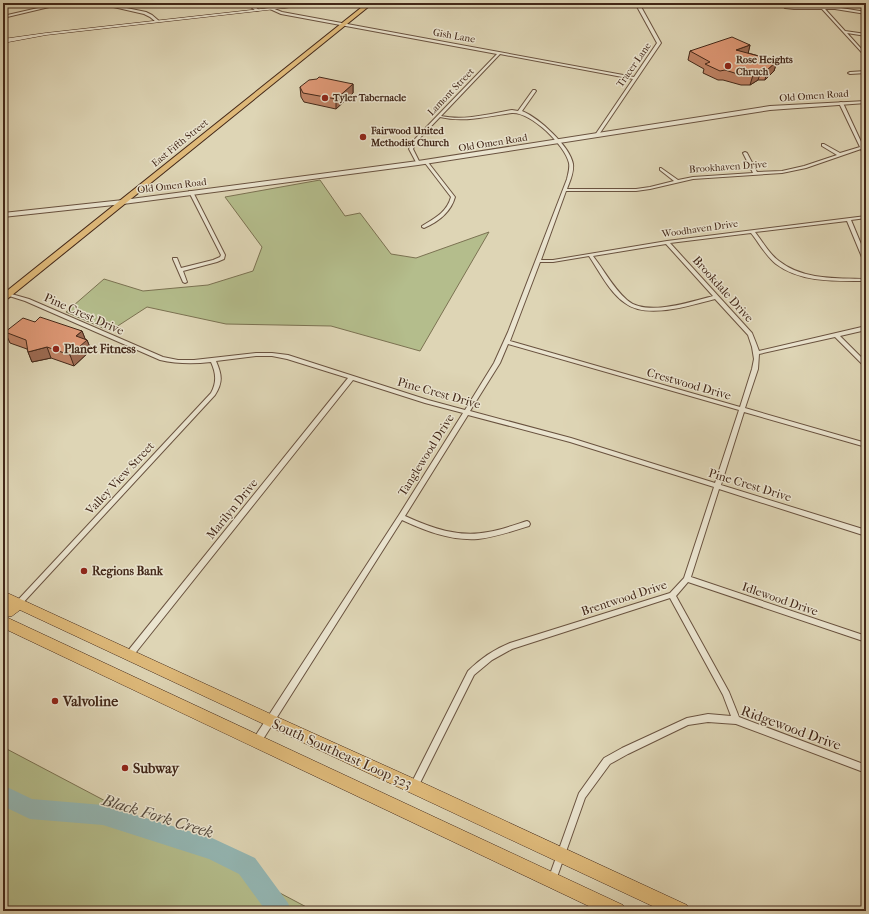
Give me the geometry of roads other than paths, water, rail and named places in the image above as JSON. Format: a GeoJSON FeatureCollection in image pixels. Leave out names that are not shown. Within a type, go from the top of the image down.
{"type":"FeatureCollection","features":[{"type":"Feature","properties":{"kind":"highway","name":"South Southeast Loop 323"},"geometry":{"type":"LineString","coordinates":[[3,596],[681,911]]}},
{"type":"Feature","properties":{"kind":"highway"},"geometry":{"type":"LineString","coordinates":[[3,612],[7,612],[19,603]]}},
{"type":"Feature","properties":{"kind":"highway","name":"South Southeast Loop 323"},"geometry":{"type":"LineString","coordinates":[[3,622],[617,911]]}},
{"type":"Feature","properties":{"kind":"main road"},"geometry":{"type":"LineString","coordinates":[[3,41],[46,34],[156,21],[327,3]]}},
{"type":"Feature","properties":{"kind":"main road","name":"East Fifth Street"},"geometry":{"type":"LineString","coordinates":[[6,296],[370,3]]}},
{"type":"Feature","properties":{"kind":"street"},"geometry":{"type":"LineString","coordinates":[[3,17],[64,3]]}},
{"type":"Feature","properties":{"kind":"street"},"geometry":{"type":"LineString","coordinates":[[98,3],[145,13],[156,21]]}},
{"type":"Feature","properties":{"kind":"street"},"geometry":{"type":"LineString","coordinates":[[241,3],[252,6],[257,10]]}},
{"type":"Feature","properties":{"kind":"street","name":"Tracer Lane"},"geometry":{"type":"LineString","coordinates":[[597,135],[659,43],[637,3]]}},
{"type":"Feature","properties":{"kind":"street"},"geometry":{"type":"LineString","coordinates":[[786,7],[822,7],[866,13]]}},
{"type":"Feature","properties":{"kind":"street"},"geometry":{"type":"LineString","coordinates":[[822,7],[866,56]]}},
{"type":"Feature","properties":{"kind":"street","name":"Gish Lane"},"geometry":{"type":"LineString","coordinates":[[272,9],[281,13],[635,78]]}},
{"type":"Feature","properties":{"kind":"street"},"geometry":{"type":"LineString","coordinates":[[845,32],[866,35]]}},
{"type":"Feature","properties":{"kind":"street","name":"Lamont Street"},"geometry":{"type":"LineString","coordinates":[[418,164],[411,146],[499,53]]}},
{"type":"Feature","properties":{"kind":"street"},"geometry":{"type":"LineString","coordinates":[[850,73],[866,72]]}},
{"type":"Feature","properties":{"kind":"street"},"geometry":{"type":"LineString","coordinates":[[438,116],[461,120],[520,111],[534,91]]}},
{"type":"Feature","properties":{"kind":"street","name":"Old Omen Road"},"geometry":{"type":"LineString","coordinates":[[3,215],[123,202],[191,192],[418,164],[770,108],[866,102]]}},
{"type":"Feature","properties":{"kind":"street"},"geometry":{"type":"LineString","coordinates":[[841,103],[864,146],[866,156]]}},
{"type":"Feature","properties":{"kind":"street","name":"Tanglewood Drive"},"geometry":{"type":"LineString","coordinates":[[258,741],[401,517],[497,363],[507,342],[565,190],[571,169],[570,159],[558,142],[533,118],[520,111]]}},
{"type":"Feature","properties":{"kind":"street"},"geometry":{"type":"LineString","coordinates":[[823,145],[840,155]]}},
{"type":"Feature","properties":{"kind":"street","name":"Brookhaven Drive"},"geometry":{"type":"LineString","coordinates":[[565,190],[636,190],[693,178],[794,170],[864,146]]}},
{"type":"Feature","properties":{"kind":"street"},"geometry":{"type":"LineString","coordinates":[[745,154],[756,174]]}},
{"type":"Feature","properties":{"kind":"street"},"geometry":{"type":"LineString","coordinates":[[424,227],[446,212],[451,206],[453,197],[426,162]]}},
{"type":"Feature","properties":{"kind":"street"},"geometry":{"type":"LineString","coordinates":[[661,169],[677,182]]}},
{"type":"Feature","properties":{"kind":"street"},"geometry":{"type":"LineString","coordinates":[[180,270],[215,261],[222,258],[223,255],[191,192]]}},
{"type":"Feature","properties":{"kind":"street","name":"Woodhaven Drive"},"geometry":{"type":"LineString","coordinates":[[538,261],[553,261],[667,242],[866,217]]}},
{"type":"Feature","properties":{"kind":"street"},"geometry":{"type":"LineString","coordinates":[[848,220],[864,251],[866,262]]}},
{"type":"Feature","properties":{"kind":"street"},"geometry":{"type":"LineString","coordinates":[[752,231],[777,262],[792,270],[812,277],[866,280]]}},
{"type":"Feature","properties":{"kind":"street","name":"Brookdale Drive"},"geometry":{"type":"LineString","coordinates":[[667,242],[750,334],[756,346],[756,354]]}},
{"type":"Feature","properties":{"kind":"street"},"geometry":{"type":"LineString","coordinates":[[590,255],[624,300],[632,307],[639,309],[654,309],[716,297]]}},
{"type":"Feature","properties":{"kind":"street"},"geometry":{"type":"LineString","coordinates":[[175,259],[185,282]]}},
{"type":"Feature","properties":{"kind":"street","name":"Pine Crest Drive"},"geometry":{"type":"LineString","coordinates":[[6,296],[27,300],[157,358],[179,363],[213,361],[238,355],[279,355],[465,413],[571,440],[866,533]]}},
{"type":"Feature","properties":{"kind":"street"},"geometry":{"type":"LineString","coordinates":[[756,354],[866,328]]}},
{"type":"Feature","properties":{"kind":"street"},"geometry":{"type":"LineString","coordinates":[[836,335],[866,365]]}},
{"type":"Feature","properties":{"kind":"street","name":"Crestwood Drive"},"geometry":{"type":"LineString","coordinates":[[507,342],[866,445]]}},
{"type":"Feature","properties":{"kind":"street","name":"Brentwood Drive"},"geometry":{"type":"LineString","coordinates":[[414,786],[471,673],[480,664],[510,646],[672,595],[687,579],[756,362],[756,354]]}},
{"type":"Feature","properties":{"kind":"street","name":"Valley View Street"},"geometry":{"type":"LineString","coordinates":[[19,603],[213,394],[219,381],[219,374],[213,361]]}},
{"type":"Feature","properties":{"kind":"street","name":"Marilyn Drive"},"geometry":{"type":"LineString","coordinates":[[130,654],[352,378]]}},
{"type":"Feature","properties":{"kind":"street"},"geometry":{"type":"LineString","coordinates":[[401,517],[430,530],[451,535],[487,535],[527,524]]}},
{"type":"Feature","properties":{"kind":"street","name":"Idlewood Drive"},"geometry":{"type":"LineString","coordinates":[[687,579],[866,639]]}},
{"type":"Feature","properties":{"kind":"street"},"geometry":{"type":"LineString","coordinates":[[672,595],[726,694],[736,720]]}},
{"type":"Feature","properties":{"kind":"street","name":"Ridgewood Drive"},"geometry":{"type":"LineString","coordinates":[[552,880],[582,796],[607,761],[687,722],[708,718],[736,720],[866,770]]}},
{"type":"Feature","properties":{"kind":"waterway","name":"Black Fork Creek"},"geometry":{"type":"LineString","coordinates":[[3,798],[9,798],[30,809],[103,815],[212,849],[247,866],[280,911]]}},
{"type":"Feature","properties":{"kind":"place","name":"Rose Heights Chruch"},"geometry":{"type":"Point","coordinates":[728,66]}},
{"type":"Feature","properties":{"kind":"place","name":"Tyler Tabernacle"},"geometry":{"type":"Point","coordinates":[325,98]}},
{"type":"Feature","properties":{"kind":"place","name":"Fairwood United Methodist Church"},"geometry":{"type":"Point","coordinates":[363,137]}},
{"type":"Feature","properties":{"kind":"place","name":"Planet Fitness"},"geometry":{"type":"Point","coordinates":[56,349]}},
{"type":"Feature","properties":{"kind":"place","name":"Regions Bank"},"geometry":{"type":"Point","coordinates":[84,571]}},
{"type":"Feature","properties":{"kind":"place","name":"Valvoline"},"geometry":{"type":"Point","coordinates":[55,701]}},
{"type":"Feature","properties":{"kind":"place","name":"Subway"},"geometry":{"type":"Point","coordinates":[125,768]}}]}
